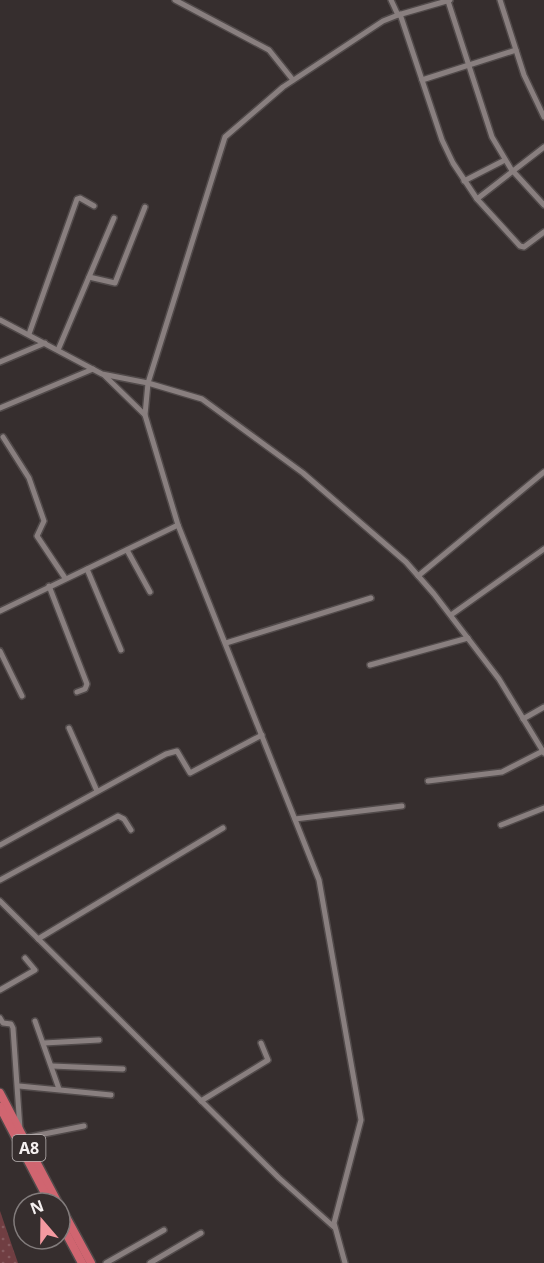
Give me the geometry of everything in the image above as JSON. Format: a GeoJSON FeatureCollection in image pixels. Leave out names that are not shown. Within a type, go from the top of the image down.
{"type":"FeatureCollection","features":[{"type":"Feature","properties":{"kind":"highway","name":"A8"},"geometry":{"type":"LineString","coordinates":[[0,1093],[52,1191]]}},
{"type":"Feature","properties":{"kind":"highway","name":"A8"},"geometry":{"type":"LineString","coordinates":[[0,1107],[44,1191]]}},
{"type":"Feature","properties":{"kind":"highway","name":"A8"},"geometry":{"type":"LineString","coordinates":[[72,1229],[91,1263]]}},
{"type":"Feature","properties":{"kind":"highway"},"geometry":{"type":"LineString","coordinates":[[72,1244],[82,1263]]}},
{"type":"Feature","properties":{"kind":"street"},"geometry":{"type":"LineString","coordinates":[[175,0],[269,50],[293,80]]}},
{"type":"Feature","properties":{"kind":"street"},"geometry":{"type":"LineString","coordinates":[[391,0],[399,14],[442,140],[464,181],[520,246],[524,247],[544,232]]}},
{"type":"Feature","properties":{"kind":"street"},"geometry":{"type":"LineString","coordinates":[[345,1263],[334,1227],[361,1120],[319,880],[178,525],[145,415],[148,383],[223,141],[232,130],[293,80],[399,14],[449,0],[467,65],[487,124],[513,172],[544,205]]}},
{"type":"Feature","properties":{"kind":"street"},"geometry":{"type":"LineString","coordinates":[[500,0],[524,75],[544,117]]}},
{"type":"Feature","properties":{"kind":"street"},"geometry":{"type":"LineString","coordinates":[[422,80],[516,50]]}},
{"type":"Feature","properties":{"kind":"street"},"geometry":{"type":"LineString","coordinates":[[477,198],[544,147]]}},
{"type":"Feature","properties":{"kind":"street"},"geometry":{"type":"LineString","coordinates":[[464,181],[506,160]]}},
{"type":"Feature","properties":{"kind":"street"},"geometry":{"type":"LineString","coordinates":[[29,334],[77,199],[80,198],[94,206]]}},
{"type":"Feature","properties":{"kind":"street"},"geometry":{"type":"LineString","coordinates":[[88,277],[115,283],[145,207]]}},
{"type":"Feature","properties":{"kind":"street"},"geometry":{"type":"LineString","coordinates":[[58,350],[114,218]]}},
{"type":"Feature","properties":{"kind":"street"},"geometry":{"type":"LineString","coordinates":[[0,320],[102,374],[145,415]]}},
{"type":"Feature","properties":{"kind":"street"},"geometry":{"type":"LineString","coordinates":[[0,362],[45,343]]}},
{"type":"Feature","properties":{"kind":"street"},"geometry":{"type":"LineString","coordinates":[[0,408],[93,369]]}},
{"type":"Feature","properties":{"kind":"street"},"geometry":{"type":"LineString","coordinates":[[102,374],[192,395],[213,405],[303,473],[382,540],[418,576],[451,615],[544,752],[502,772],[428,781]]}},
{"type":"Feature","properties":{"kind":"street"},"geometry":{"type":"LineString","coordinates":[[3,437],[29,478],[44,521],[37,536],[65,578]]}},
{"type":"Feature","properties":{"kind":"street"},"geometry":{"type":"LineString","coordinates":[[418,576],[544,472]]}},
{"type":"Feature","properties":{"kind":"street"},"geometry":{"type":"LineString","coordinates":[[1,608],[178,525]]}},
{"type":"Feature","properties":{"kind":"street"},"geometry":{"type":"LineString","coordinates":[[451,615],[544,549]]}},
{"type":"Feature","properties":{"kind":"street"},"geometry":{"type":"LineString","coordinates":[[127,550],[150,592]]}},
{"type":"Feature","properties":{"kind":"street"},"geometry":{"type":"LineString","coordinates":[[87,569],[121,650]]}},
{"type":"Feature","properties":{"kind":"street"},"geometry":{"type":"LineString","coordinates":[[49,586],[87,684],[85,689],[77,692]]}},
{"type":"Feature","properties":{"kind":"street"},"geometry":{"type":"LineString","coordinates":[[226,643],[371,598]]}},
{"type":"Feature","properties":{"kind":"street"},"geometry":{"type":"LineString","coordinates":[[370,665],[468,638]]}},
{"type":"Feature","properties":{"kind":"street"},"geometry":{"type":"LineString","coordinates":[[0,651],[21,696]]}},
{"type":"Feature","properties":{"kind":"street"},"geometry":{"type":"LineString","coordinates":[[523,719],[544,707]]}},
{"type":"Feature","properties":{"kind":"street"},"geometry":{"type":"LineString","coordinates":[[69,728],[97,791]]}},
{"type":"Feature","properties":{"kind":"street"},"geometry":{"type":"LineString","coordinates":[[0,845],[174,751],[179,753],[190,773],[262,735]]}},
{"type":"Feature","properties":{"kind":"street"},"geometry":{"type":"LineString","coordinates":[[295,819],[402,806]]}},
{"type":"Feature","properties":{"kind":"street"},"geometry":{"type":"LineString","coordinates":[[501,825],[544,808]]}},
{"type":"Feature","properties":{"kind":"street"},"geometry":{"type":"LineString","coordinates":[[0,880],[118,816],[124,819],[131,830]]}},
{"type":"Feature","properties":{"kind":"street"},"geometry":{"type":"LineString","coordinates":[[38,939],[223,828]]}},
{"type":"Feature","properties":{"kind":"street"},"geometry":{"type":"LineString","coordinates":[[0,901],[279,1178],[334,1227]]}},
{"type":"Feature","properties":{"kind":"street"},"geometry":{"type":"LineString","coordinates":[[0,990],[35,970],[25,958]]}},
{"type":"Feature","properties":{"kind":"street"},"geometry":{"type":"LineString","coordinates":[[0,1018],[14,1028],[22,1134],[84,1126]]}},
{"type":"Feature","properties":{"kind":"street"},"geometry":{"type":"LineString","coordinates":[[35,1021],[59,1089]]}},
{"type":"Feature","properties":{"kind":"street"},"geometry":{"type":"LineString","coordinates":[[44,1043],[99,1040]]}},
{"type":"Feature","properties":{"kind":"street"},"geometry":{"type":"LineString","coordinates":[[201,1101],[268,1060],[261,1043]]}},
{"type":"Feature","properties":{"kind":"street"},"geometry":{"type":"LineString","coordinates":[[52,1066],[123,1069]]}},
{"type":"Feature","properties":{"kind":"street"},"geometry":{"type":"LineString","coordinates":[[19,1086],[111,1095]]}},
{"type":"Feature","properties":{"kind":"street"},"geometry":{"type":"LineString","coordinates":[[106,1263],[164,1230]]}},
{"type":"Feature","properties":{"kind":"street"},"geometry":{"type":"LineString","coordinates":[[150,1263],[201,1233]]}},
{"type":"Feature","properties":{"kind":"shaded area"},"geometry":{"type":"Polygon","coordinates":[[[0,1211],[18,1263],[0,1263],[0,1211]]]}}]}
